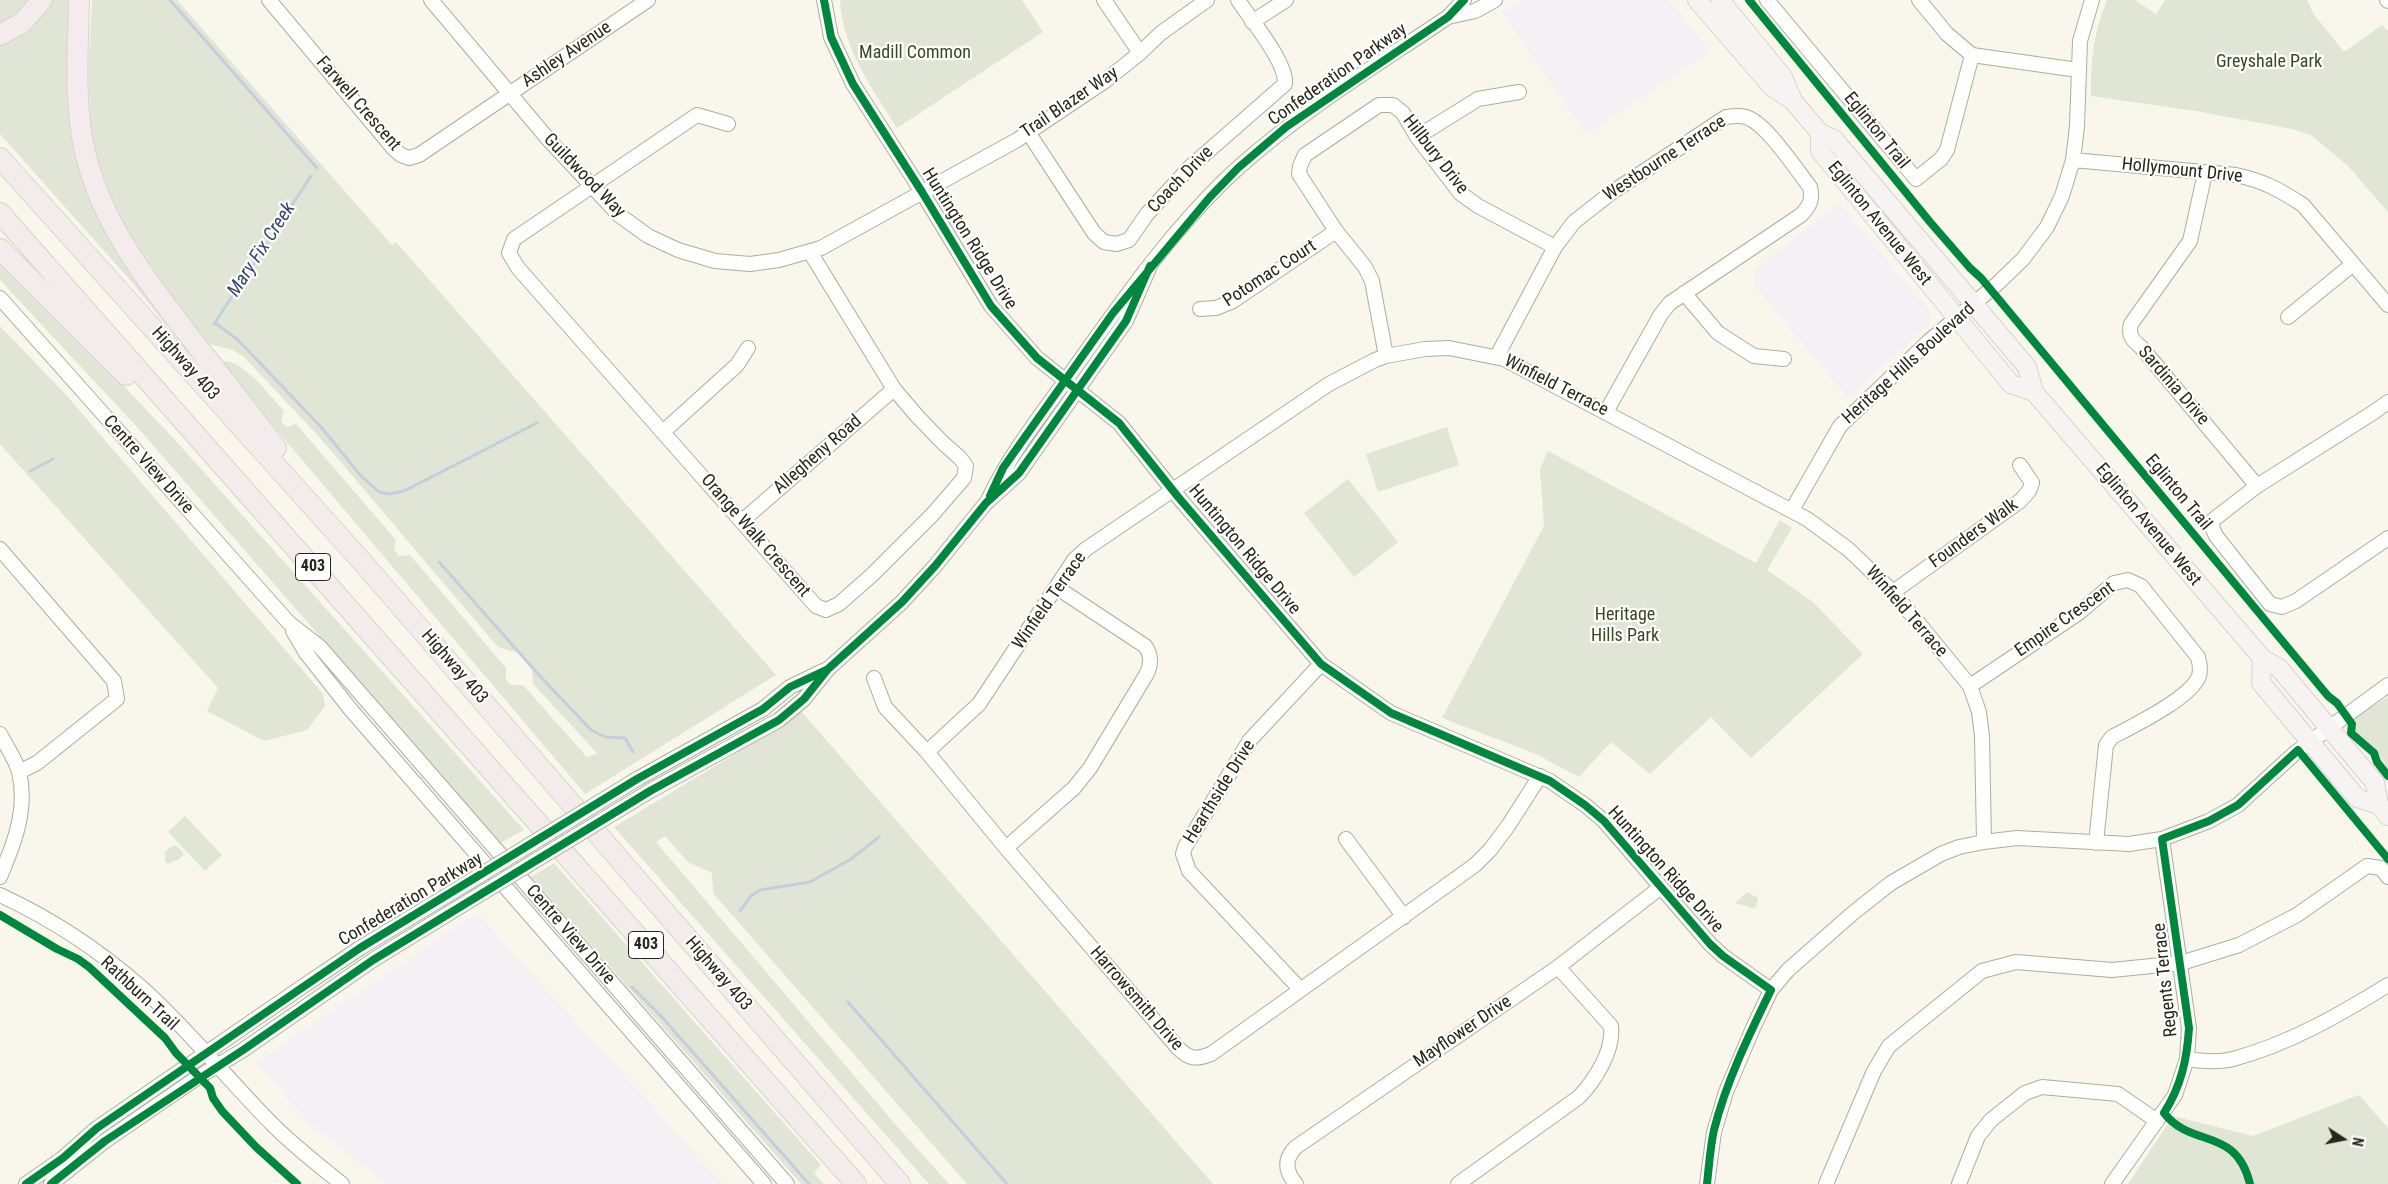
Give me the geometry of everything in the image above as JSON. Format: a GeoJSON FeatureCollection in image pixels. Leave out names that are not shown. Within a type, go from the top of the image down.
{"type":"FeatureCollection","features":[{"type":"Feature","properties":{"kind":"highway"},"geometry":{"type":"LineString","coordinates":[[0,35],[15,28],[28,18],[42,0]]}},
{"type":"Feature","properties":{"kind":"highway"},"geometry":{"type":"LineString","coordinates":[[80,0],[81,130],[87,163],[109,219],[121,242],[146,279],[365,565]]}},
{"type":"Feature","properties":{"kind":"highway","name":"Highway 403"},"geometry":{"type":"LineString","coordinates":[[0,158],[365,565],[900,1184]]}},
{"type":"Feature","properties":{"kind":"highway","name":"Highway 403"},"geometry":{"type":"LineString","coordinates":[[0,213],[856,1184]]}},
{"type":"Feature","properties":{"kind":"highway"},"geometry":{"type":"LineString","coordinates":[[0,249],[148,398],[183,421]]}},
{"type":"Feature","properties":{"kind":"main road","name":"Eglinton Avenue West"},"geometry":{"type":"LineString","coordinates":[[1697,0],[1772,87],[1793,101],[1820,133],[1834,139],[1975,303],[2028,367],[2034,392],[2262,658],[2279,668],[2375,783],[2384,810]]}},
{"type":"Feature","properties":{"kind":"main road","name":"Eglinton Avenue West"},"geometry":{"type":"LineString","coordinates":[[1720,0],[1783,77],[1793,101]]}},
{"type":"Feature","properties":{"kind":"main road","name":"Eglinton Avenue West"},"geometry":{"type":"LineString","coordinates":[[1820,133],[1820,151],[1956,318],[2012,384],[2034,392]]}},
{"type":"Feature","properties":{"kind":"main road","name":"Eglinton Avenue West"},"geometry":{"type":"LineString","coordinates":[[2262,658],[2262,684],[2357,798],[2384,810]]}},
{"type":"Feature","properties":{"kind":"street","name":"Farwell Crescent"},"geometry":{"type":"LineString","coordinates":[[269,0],[401,155],[409,158],[419,155],[510,93]]}},
{"type":"Feature","properties":{"kind":"street","name":"Guildwood Way"},"geometry":{"type":"LineString","coordinates":[[431,0],[548,139],[619,215],[648,236],[678,250],[715,261],[750,264],[780,260],[821,248],[922,192]]}},
{"type":"Feature","properties":{"kind":"street","name":"Ashley Avenue"},"geometry":{"type":"LineString","coordinates":[[510,93],[648,0]]}},
{"type":"Feature","properties":{"kind":"street","name":"Huntington Ridge Drive"},"geometry":{"type":"LineString","coordinates":[[824,0],[831,37],[853,84],[922,192],[991,306],[1037,358],[1119,423],[1172,489],[1320,664],[1390,713],[1540,776],[1562,788],[1604,821],[1698,933],[1716,950],[1771,990]]}},
{"type":"Feature","properties":{"kind":"street"},"geometry":{"type":"LineString","coordinates":[[1104,0],[1140,53]]}},
{"type":"Feature","properties":{"kind":"street","name":"Trail Blazer Way"},"geometry":{"type":"LineString","coordinates":[[922,192],[1028,132],[1105,82],[1140,53],[1160,32],[1207,0]]}},
{"type":"Feature","properties":{"kind":"street","name":"Coach Drive"},"geometry":{"type":"LineString","coordinates":[[1028,132],[1094,233],[1104,242],[1116,244],[1129,240],[1147,214],[1190,168],[1285,84],[1285,74],[1238,0]]}},
{"type":"Feature","properties":{"kind":"street"},"geometry":{"type":"LineString","coordinates":[[1252,22],[1286,0]]}},
{"type":"Feature","properties":{"kind":"street","name":"Confederation Parkway"},"geometry":{"type":"LineString","coordinates":[[986,503],[1003,468],[1112,313],[1210,197],[1286,128],[1448,17],[1464,0]]}},
{"type":"Feature","properties":{"kind":"street","name":"Confederation Parkway"},"geometry":{"type":"LineString","coordinates":[[1448,17],[1475,11],[1495,0]]}},
{"type":"Feature","properties":{"kind":"street"},"geometry":{"type":"LineString","coordinates":[[1767,0],[1916,179],[1941,159],[1947,150],[1972,55]]}},
{"type":"Feature","properties":{"kind":"street"},"geometry":{"type":"LineString","coordinates":[[1919,0],[1947,34],[1972,55],[2078,70]]}},
{"type":"Feature","properties":{"kind":"street","name":"Heritage Hills Boulevard"},"geometry":{"type":"LineString","coordinates":[[1792,510],[1840,426],[1956,318],[2023,259],[2039,238],[2059,205],[2073,160],[2077,126],[2080,41],[2092,0]]}},
{"type":"Feature","properties":{"kind":"street"},"geometry":{"type":"LineString","coordinates":[[1418,137],[1478,98],[1519,92]]}},
{"type":"Feature","properties":{"kind":"street","name":"Hillbury Drive"},"geometry":{"type":"LineString","coordinates":[[1386,356],[1372,281],[1365,267],[1336,231],[1302,182],[1299,174],[1305,155],[1379,105],[1393,105],[1403,113],[1418,137],[1460,193],[1478,206],[1555,247]]}},
{"type":"Feature","properties":{"kind":"street"},"geometry":{"type":"LineString","coordinates":[[592,187],[697,115],[728,124]]}},
{"type":"Feature","properties":{"kind":"street","name":"Westbourne Terrace"},"geometry":{"type":"LineString","coordinates":[[1497,356],[1555,247],[1574,222],[1611,193],[1726,117],[1736,115],[1747,118],[1761,126],[1810,186],[1811,201],[1801,215],[1684,293],[1661,314],[1606,412]]}},
{"type":"Feature","properties":{"kind":"street","name":"Hollymount Drive"},"geometry":{"type":"LineString","coordinates":[[2073,160],[2236,175],[2259,180],[2286,193],[2303,205],[2388,305]]}},
{"type":"Feature","properties":{"kind":"street","name":"Sardinia Drive"},"geometry":{"type":"LineString","coordinates":[[2205,172],[2190,241],[2132,324],[2131,338],[2141,346],[2258,486]]}},
{"type":"Feature","properties":{"kind":"street","name":"Orange Walk Crescent"},"geometry":{"type":"LineString","coordinates":[[592,187],[514,239],[509,253],[518,268],[664,431],[816,606],[826,610],[839,604],[932,515],[964,478],[966,466],[960,458],[942,444],[894,389],[810,252]]}},
{"type":"Feature","properties":{"kind":"street","name":"Potomac Court"},"geometry":{"type":"LineString","coordinates":[[1200,309],[1216,308],[1233,301],[1336,231]]}},
{"type":"Feature","properties":{"kind":"street"},"geometry":{"type":"LineString","coordinates":[[2288,317],[2353,264]]}},
{"type":"Feature","properties":{"kind":"street","name":"Confederation Parkway"},"geometry":{"type":"LineString","coordinates":[[58,1182],[105,1141],[373,960],[650,791],[779,720],[804,699],[828,669],[902,602],[935,566],[986,503],[1020,474],[1126,321],[1150,266]]}},
{"type":"Feature","properties":{"kind":"street"},"geometry":{"type":"LineString","coordinates":[[1684,293],[1718,333],[1754,356],[1784,359]]}},
{"type":"Feature","properties":{"kind":"street","name":"Centre View Drive"},"geometry":{"type":"LineString","coordinates":[[3,302],[289,624],[306,653],[351,710],[764,1184]]}},
{"type":"Feature","properties":{"kind":"street"},"geometry":{"type":"LineString","coordinates":[[664,431],[737,365],[748,348]]}},
{"type":"Feature","properties":{"kind":"street","name":"Winfield Terrace"},"geometry":{"type":"LineString","coordinates":[[927,752],[979,704],[1074,560],[1086,549],[1329,384],[1386,356],[1425,349],[1449,348],[1497,356],[1792,510],[1848,550],[1893,592],[1970,686],[1979,712],[1982,736],[1984,842]]}},
{"type":"Feature","properties":{"kind":"street","name":"Allegheny Road"},"geometry":{"type":"LineString","coordinates":[[742,522],[894,389]]}},
{"type":"Feature","properties":{"kind":"street"},"geometry":{"type":"LineString","coordinates":[[2388,402],[2258,486],[2213,520],[2212,527],[2216,536],[2270,604],[2282,607],[2296,601],[2388,538]]}},
{"type":"Feature","properties":{"kind":"street","name":"Founders Walk"},"geometry":{"type":"LineString","coordinates":[[1893,592],[2020,501],[2029,492],[2032,483],[2020,464]]}},
{"type":"Feature","properties":{"kind":"street"},"geometry":{"type":"LineString","coordinates":[[0,549],[114,681],[117,699],[37,763],[19,772]]}},
{"type":"Feature","properties":{"kind":"street","name":"Empire Crescent"},"geometry":{"type":"LineString","coordinates":[[1970,686],[2080,612],[2114,582],[2128,580],[2142,586],[2198,657],[2201,667],[2192,687],[2167,706],[2112,738],[2106,746],[2096,843]]}},
{"type":"Feature","properties":{"kind":"street"},"geometry":{"type":"LineString","coordinates":[[1006,848],[1074,788],[1090,768],[1146,676],[1150,664],[1149,652],[1145,646],[1056,587]]}},
{"type":"Feature","properties":{"kind":"street","name":"Centre View Drive"},"geometry":{"type":"LineString","coordinates":[[289,624],[320,647],[787,1184]]}},
{"type":"Feature","properties":{"kind":"street","name":"Hearthside Drive"},"geometry":{"type":"LineString","coordinates":[[1300,989],[1189,872],[1183,854],[1185,847],[1250,740],[1320,664]]}},
{"type":"Feature","properties":{"kind":"street","name":"Confederation Parkway"},"geometry":{"type":"LineString","coordinates":[[26,1184],[63,1158],[97,1128],[360,948],[637,779],[763,710],[790,687],[828,669]]}},
{"type":"Feature","properties":{"kind":"street","name":"Harrowsmith Drive"},"geometry":{"type":"LineString","coordinates":[[874,678],[885,707],[927,752],[1006,848],[1186,1056],[1193,1059],[1211,1054],[1460,877],[1490,850],[1540,776]]}},
{"type":"Feature","properties":{"kind":"street"},"geometry":{"type":"LineString","coordinates":[[1707,1184],[1714,1132],[1719,1114],[1753,1028],[1771,990],[1788,970],[1853,913],[1891,883],[1941,854],[1984,842],[2017,838],[2129,844],[2162,839],[2209,821],[2238,805],[2310,742],[2388,685]]}},
{"type":"Feature","properties":{"kind":"street"},"geometry":{"type":"LineString","coordinates":[[0,734],[19,772],[21,816],[13,847],[0,877]]}},
{"type":"Feature","properties":{"kind":"street"},"geometry":{"type":"LineString","coordinates":[[1346,839],[1404,917]]}},
{"type":"Feature","properties":{"kind":"street","name":"Regents Terrace"},"geometry":{"type":"LineString","coordinates":[[2112,1184],[2175,1095],[2187,1059],[2190,1028],[2162,839]]}},
{"type":"Feature","properties":{"kind":"street"},"geometry":{"type":"LineString","coordinates":[[1826,1184],[1874,1071],[1888,1046],[1982,971],[2016,962],[2112,970],[2181,963],[2239,945],[2297,915],[2367,866],[2381,868],[2388,877]]}},
{"type":"Feature","properties":{"kind":"street","name":"Mayflower Drive"},"geometry":{"type":"LineString","coordinates":[[1296,1184],[1291,1178],[1287,1162],[1289,1155],[1296,1147],[1558,968],[1661,887]]}},
{"type":"Feature","properties":{"kind":"street"},"geometry":{"type":"LineString","coordinates":[[0,895],[50,920],[90,945],[142,988],[219,1065],[272,1124],[302,1152],[342,1184]]}},
{"type":"Feature","properties":{"kind":"street"},"geometry":{"type":"LineString","coordinates":[[1458,1184],[1579,1098],[1594,1081],[1612,1037],[1611,1026],[1558,968]]}},
{"type":"Feature","properties":{"kind":"street"},"geometry":{"type":"LineString","coordinates":[[2187,1059],[2205,1062],[2231,1060],[2303,1033],[2343,1013],[2388,985]]}},
{"type":"Feature","properties":{"kind":"street"},"geometry":{"type":"LineString","coordinates":[[1959,1184],[1978,1136],[1990,1120],[2025,1092],[2042,1086],[2118,1094],[2157,1121]]}},
{"type":"Feature","properties":{"kind":"shaded area"},"geometry":{"type":"Polygon","coordinates":[[[1521,0],[1669,0],[1711,51],[1586,135],[1502,12],[1521,0]]]}},
{"type":"Feature","properties":{"kind":"shaded area"},"geometry":{"type":"Polygon","coordinates":[[[1838,202],[1931,313],[1930,324],[1848,398],[1754,285],[1755,270],[1838,202]]]}},
{"type":"Feature","properties":{"kind":"shaded area"},"geometry":{"type":"Polygon","coordinates":[[[477,913],[723,1184],[386,1184],[309,1123],[256,1062],[477,913]]]}},
{"type":"Feature","properties":{"kind":"green space"},"geometry":{"type":"Polygon","coordinates":[[[0,0],[32,0],[23,12],[0,27],[0,0]]]}},
{"type":"Feature","properties":{"kind":"green space"},"geometry":{"type":"Polygon","coordinates":[[[46,0],[70,0],[69,94],[77,151],[84,179],[95,208],[116,250],[170,322],[166,325],[130,280],[0,134],[0,40],[46,0]]]}},
{"type":"Feature","properties":{"kind":"green space"},"geometry":{"type":"Polygon","coordinates":[[[92,0],[177,0],[392,245],[396,242],[776,675],[585,794],[275,428],[222,361],[239,366],[264,388],[284,411],[281,422],[287,427],[296,424],[396,540],[394,549],[399,556],[410,555],[506,668],[506,680],[511,685],[523,685],[587,757],[598,754],[533,684],[532,665],[521,654],[498,647],[320,438],[245,358],[233,350],[209,344],[161,283],[126,231],[101,174],[91,128],[88,72],[92,0]]]}},
{"type":"Feature","properties":{"kind":"green space","name":"Madill Common"},"geometry":{"type":"Polygon","coordinates":[[[840,0],[1022,0],[1043,32],[897,128],[860,67],[846,34],[840,0]]]}},
{"type":"Feature","properties":{"kind":"green space","name":"Greyshale Park"},"geometry":{"type":"Polygon","coordinates":[[[2107,0],[2135,0],[2156,14],[2165,0],[2307,0],[2313,13],[2344,52],[2382,25],[2388,31],[2388,212],[2348,166],[2311,135],[2292,129],[2196,111],[2091,96],[2091,71],[2094,47],[2099,23],[2107,0]]]}},
{"type":"Feature","properties":{"kind":"green space"},"geometry":{"type":"Polygon","coordinates":[[[0,260],[62,321],[175,440],[524,830],[500,843],[138,428],[0,280],[0,260]]]}},
{"type":"Feature","properties":{"kind":"green space"},"geometry":{"type":"Polygon","coordinates":[[[0,326],[67,396],[323,694],[325,706],[307,730],[264,741],[207,711],[218,688],[0,444],[0,326]]]}},
{"type":"Feature","properties":{"kind":"green space"},"geometry":{"type":"Polygon","coordinates":[[[1447,427],[1459,465],[1378,492],[1366,454],[1447,427]]]}},
{"type":"Feature","properties":{"kind":"green space","name":"Heritage Hills Park"},"geometry":{"type":"Polygon","coordinates":[[[1548,451],[1756,563],[1780,520],[1792,528],[1767,570],[1813,602],[1863,654],[1751,758],[1711,717],[1650,774],[1611,742],[1579,777],[1536,754],[1442,718],[1544,526],[1540,469],[1548,451]]]}},
{"type":"Feature","properties":{"kind":"green space"},"geometry":{"type":"Polygon","coordinates":[[[1348,479],[1398,542],[1354,577],[1304,513],[1348,479]]]}},
{"type":"Feature","properties":{"kind":"green space"},"geometry":{"type":"Polygon","coordinates":[[[2388,697],[2388,770],[2374,747],[2355,732],[2354,718],[2388,697]]]}},
{"type":"Feature","properties":{"kind":"green space"},"geometry":{"type":"Polygon","coordinates":[[[794,710],[801,711],[1213,1184],[967,1184],[713,893],[712,873],[688,862],[665,836],[656,842],[895,1124],[949,1184],[929,1184],[614,827],[730,757],[794,710]]]}},
{"type":"Feature","properties":{"kind":"green space"},"geometry":{"type":"Polygon","coordinates":[[[185,816],[222,855],[205,871],[168,832],[185,816]]]}},
{"type":"Feature","properties":{"kind":"green space"},"geometry":{"type":"Polygon","coordinates":[[[172,846],[177,846],[184,854],[178,860],[169,864],[165,862],[165,852],[172,846]]]}},
{"type":"Feature","properties":{"kind":"green space"},"geometry":{"type":"Polygon","coordinates":[[[554,863],[821,1165],[814,1173],[824,1184],[801,1184],[531,877],[554,863]]]}},
{"type":"Feature","properties":{"kind":"green space"},"geometry":{"type":"Polygon","coordinates":[[[1747,892],[1758,898],[1756,907],[1752,908],[1735,903],[1747,892]]]}},
{"type":"Feature","properties":{"kind":"green space"},"geometry":{"type":"Polygon","coordinates":[[[2359,1095],[2388,1128],[2388,1184],[2128,1184],[2173,1116],[2253,1136],[2359,1095]]]}},
{"type":"Feature","properties":{"kind":"waterway"},"geometry":{"type":"LineString","coordinates":[[170,0],[317,168]]}},
{"type":"Feature","properties":{"kind":"waterway","name":"Mary Fix Creek"},"geometry":{"type":"LineString","coordinates":[[214,324],[311,176]]}},
{"type":"Feature","properties":{"kind":"waterway"},"geometry":{"type":"LineString","coordinates":[[215,323],[238,340],[321,427],[361,476],[379,492],[389,494],[404,491],[537,423]]}},
{"type":"Feature","properties":{"kind":"waterway","name":"Mary Fix Creek"},"geometry":{"type":"LineString","coordinates":[[30,471],[53,459]]}},
{"type":"Feature","properties":{"kind":"waterway"},"geometry":{"type":"LineString","coordinates":[[439,562],[539,675],[591,730],[605,737],[625,738],[633,752]]}},
{"type":"Feature","properties":{"kind":"waterway"},"geometry":{"type":"LineString","coordinates":[[740,911],[751,896],[760,890],[810,882],[851,859],[879,837]]}},
{"type":"Feature","properties":{"kind":"waterway"},"geometry":{"type":"LineString","coordinates":[[632,987],[660,1015],[809,1184]]}},
{"type":"Feature","properties":{"kind":"waterway"},"geometry":{"type":"LineString","coordinates":[[848,1002],[1007,1184]]}},
{"type":"Feature","properties":{"kind":"cycle path"},"geometry":{"type":"LineString","coordinates":[[824,0],[831,37],[853,84],[922,192],[991,306],[1037,358],[1119,423],[1179,498],[1321,664],[1391,713],[1550,781],[1585,805],[1604,821],[1710,944],[1723,956],[1771,990],[1746,1041],[1719,1112],[1713,1137],[1707,1184]]}},
{"type":"Feature","properties":{"kind":"cycle path"},"geometry":{"type":"LineString","coordinates":[[990,496],[1003,468],[1113,313],[1210,197],[1238,168],[1286,127],[1448,17],[1464,0]]}},
{"type":"Feature","properties":{"kind":"cycle path","name":"Eglinton Trail"},"geometry":{"type":"LineString","coordinates":[[1749,0],[1930,222],[1981,278],[2328,696],[2337,703],[2352,724],[2351,733],[2374,753],[2377,762],[2388,776]]}},
{"type":"Feature","properties":{"kind":"cycle path"},"geometry":{"type":"LineString","coordinates":[[51,1184],[105,1141],[243,1050],[373,960],[650,791],[779,720],[804,699],[828,669],[902,602],[935,566],[986,503],[1019,473],[1126,321],[1150,266]]}},
{"type":"Feature","properties":{"kind":"cycle path"},"geometry":{"type":"LineString","coordinates":[[26,1184],[63,1158],[97,1128],[360,948],[637,779],[763,709],[790,687],[826,670]]}},
{"type":"Feature","properties":{"kind":"cycle path"},"geometry":{"type":"LineString","coordinates":[[2250,1184],[2243,1166],[2235,1154],[2212,1140],[2187,1131],[2175,1124],[2164,1113],[2179,1083],[2187,1051],[2189,1028],[2162,839],[2209,821],[2238,805],[2298,750],[2388,859]]}},
{"type":"Feature","properties":{"kind":"cycle path","name":"Rathburn Trail"},"geometry":{"type":"LineString","coordinates":[[0,915],[89,967],[165,1038],[176,1053],[210,1088],[213,1098],[222,1111],[256,1147],[297,1184]]}}]}
